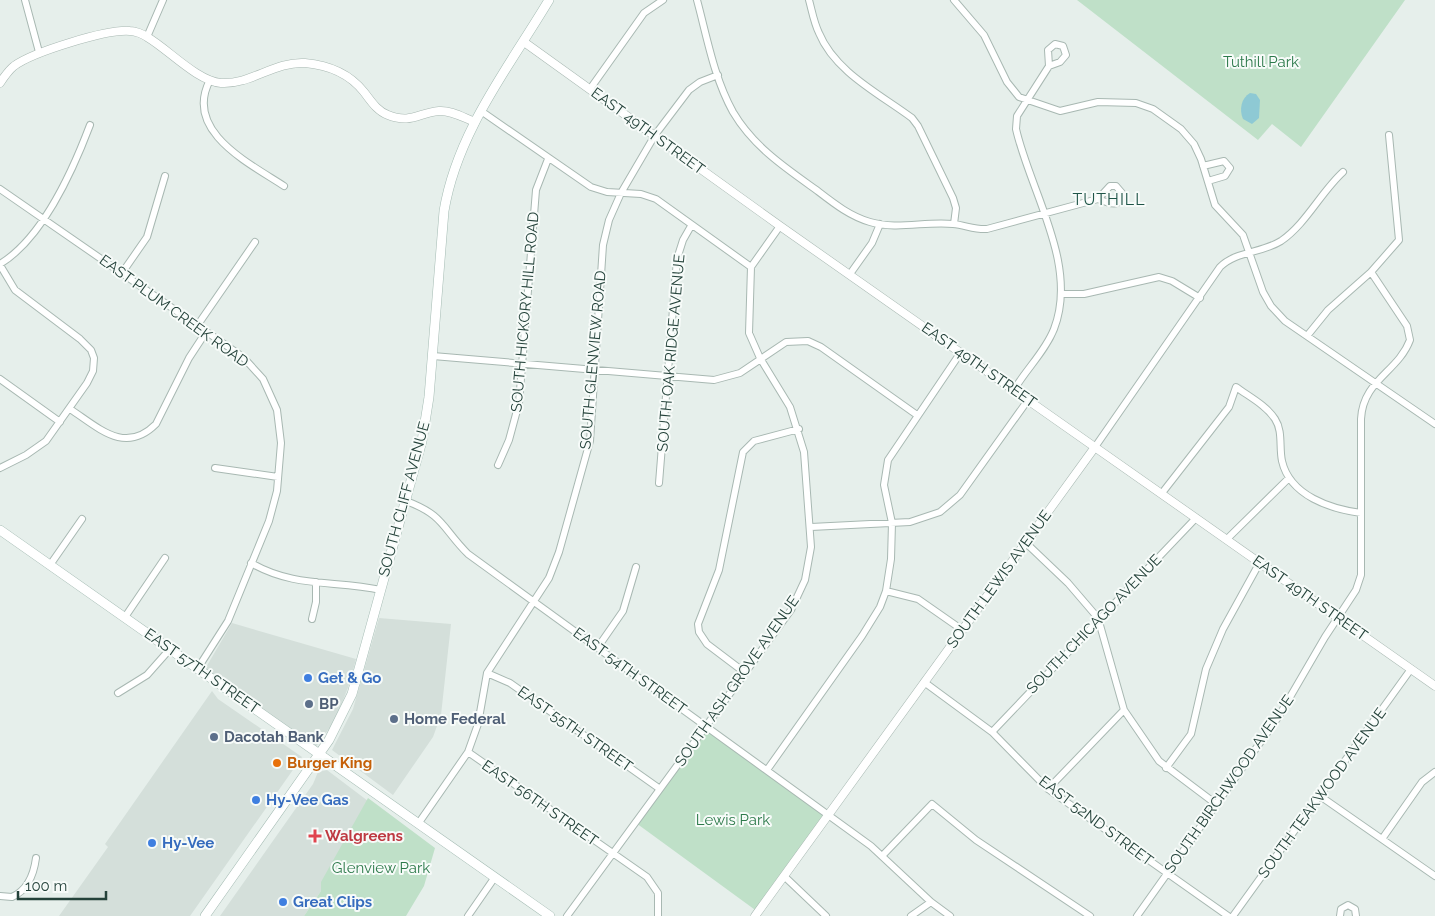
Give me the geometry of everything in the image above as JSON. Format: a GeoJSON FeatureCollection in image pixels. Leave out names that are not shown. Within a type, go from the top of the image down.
{"type":"FeatureCollection","features":[{"type":"Feature","properties":{"kind":"main road","name":"SOUTH CLIFF AVENUE"},"geometry":{"type":"LineString","coordinates":[[205,916],[319,754],[339,723],[352,694],[422,441],[429,397],[447,196],[460,152],[475,122],[549,0]]}},
{"type":"Feature","properties":{"kind":"main road","name":"EAST 57TH STREET"},"geometry":{"type":"LineString","coordinates":[[0,530],[550,916]]}},
{"type":"Feature","properties":{"kind":"street"},"geometry":{"type":"LineString","coordinates":[[25,0],[40,52]]}},
{"type":"Feature","properties":{"kind":"street"},"geometry":{"type":"LineString","coordinates":[[147,37],[164,0]]}},
{"type":"Feature","properties":{"kind":"street"},"geometry":{"type":"LineString","coordinates":[[590,89],[644,13],[663,0]]}},
{"type":"Feature","properties":{"kind":"street"},"geometry":{"type":"LineString","coordinates":[[697,0],[718,75],[734,112],[745,130],[766,154],[840,207],[858,217],[880,224],[954,224],[987,230],[1098,199]]}},
{"type":"Feature","properties":{"kind":"street"},"geometry":{"type":"LineString","coordinates":[[809,0],[818,32],[832,54],[859,80],[912,118],[918,126],[953,198],[956,208],[954,224]]}},
{"type":"Feature","properties":{"kind":"street"},"geometry":{"type":"LineString","coordinates":[[954,0],[984,35],[1012,90],[1027,101],[1060,111],[1098,102],[1115,101],[1136,104],[1152,109],[1181,128],[1194,144],[1208,181],[1214,205],[1237,226],[1250,252],[1263,292],[1271,306],[1285,321],[1435,424]]}},
{"type":"Feature","properties":{"kind":"street"},"geometry":{"type":"LineString","coordinates":[[0,83],[13,66],[40,52],[116,32],[131,30],[147,37],[210,80],[220,83],[234,82],[282,64],[323,65],[347,75],[363,91],[373,105],[386,115],[412,120],[440,111],[449,112],[475,122]]}},
{"type":"Feature","properties":{"kind":"street","name":"EAST 49TH STREET"},"geometry":{"type":"LineString","coordinates":[[524,42],[780,226],[1435,686]]}},
{"type":"Feature","properties":{"kind":"street"},"geometry":{"type":"LineString","coordinates":[[1014,390],[1044,349],[1054,330],[1062,294],[1045,214],[1016,130],[1017,116],[1049,66]]}},
{"type":"Feature","properties":{"kind":"street","name":"SOUTH GLENVIEW ROAD"},"geometry":{"type":"LineString","coordinates":[[418,824],[468,752],[478,724],[487,673],[549,578],[559,552],[590,441],[604,237],[609,220],[621,194],[655,135],[689,90],[700,82],[718,75]]}},
{"type":"Feature","properties":{"kind":"street"},"geometry":{"type":"LineString","coordinates":[[210,80],[203,93],[207,120],[214,135],[232,151],[284,186]]}},
{"type":"Feature","properties":{"kind":"street"},"geometry":{"type":"LineString","coordinates":[[481,111],[591,187],[621,194],[642,194],[656,199],[691,226],[751,267],[780,226]]}},
{"type":"Feature","properties":{"kind":"street"},"geometry":{"type":"LineString","coordinates":[[0,468],[46,441],[70,409],[93,371],[94,358],[91,350],[80,339],[15,290],[0,265],[21,248],[43,218],[74,167],[90,124]]}},
{"type":"Feature","properties":{"kind":"street"},"geometry":{"type":"LineString","coordinates":[[1307,336],[1328,310],[1371,272],[1399,240],[1389,135]]}},
{"type":"Feature","properties":{"kind":"street","name":"SOUTH HICKORY HILL ROAD"},"geometry":{"type":"LineString","coordinates":[[498,465],[509,440],[519,403],[536,190],[548,159]]}},
{"type":"Feature","properties":{"kind":"street"},"geometry":{"type":"LineString","coordinates":[[1203,166],[1224,161],[1230,168],[1225,176],[1208,181]]}},
{"type":"Feature","properties":{"kind":"street","name":"SOUTH LEWIS AVENUE"},"geometry":{"type":"LineString","coordinates":[[755,916],[961,629],[1026,544],[1224,264],[1280,241],[1331,182],[1343,172]]}},
{"type":"Feature","properties":{"kind":"street"},"geometry":{"type":"LineString","coordinates":[[122,273],[146,237],[165,176]]}},
{"type":"Feature","properties":{"kind":"street","name":"EAST PLUM CREEK ROAD"},"geometry":{"type":"LineString","coordinates":[[0,189],[250,364],[267,387],[277,410],[281,432],[278,477],[269,521],[225,627],[198,668]]}},
{"type":"Feature","properties":{"kind":"street"},"geometry":{"type":"LineString","coordinates":[[850,274],[872,243],[880,224]]}},
{"type":"Feature","properties":{"kind":"street","name":"SOUTH OAK RIDGE AVENUE"},"geometry":{"type":"LineString","coordinates":[[659,483],[677,259],[683,240],[691,226]]}},
{"type":"Feature","properties":{"kind":"street"},"geometry":{"type":"LineString","coordinates":[[197,326],[255,242]]}},
{"type":"Feature","properties":{"kind":"street","name":"SOUTH ASH GROVE AVENUE"},"geometry":{"type":"LineString","coordinates":[[567,916],[791,610],[801,592],[810,560],[811,527],[806,460],[799,429],[781,390],[760,358],[749,333],[751,267]]}},
{"type":"Feature","properties":{"kind":"street","name":"SOUTH BIRCHWOOD AVENUE"},"geometry":{"type":"LineString","coordinates":[[1137,916],[1279,716],[1356,590],[1362,576],[1361,410],[1365,396],[1401,357],[1410,340],[1407,326],[1371,272]]}},
{"type":"Feature","properties":{"kind":"street"},"geometry":{"type":"LineString","coordinates":[[1062,294],[1084,294],[1159,277],[1172,281],[1200,298]]}},
{"type":"Feature","properties":{"kind":"street"},"geometry":{"type":"LineString","coordinates":[[70,409],[110,435],[118,438],[137,437],[148,432],[156,424],[189,358],[206,332]]}},
{"type":"Feature","properties":{"kind":"street"},"geometry":{"type":"LineString","coordinates":[[433,356],[522,365],[722,379],[740,373],[786,342],[808,341],[821,347],[917,415]]}},
{"type":"Feature","properties":{"kind":"street"},"geometry":{"type":"LineString","coordinates":[[767,770],[872,623],[886,591],[891,559],[892,523],[884,490],[885,469],[891,453],[961,352]]}},
{"type":"Feature","properties":{"kind":"street"},"geometry":{"type":"LineString","coordinates":[[0,379],[60,422]]}},
{"type":"Feature","properties":{"kind":"street"},"geometry":{"type":"LineString","coordinates":[[1162,493],[1230,407],[1236,387],[1264,407],[1275,419],[1280,436],[1282,460],[1289,478],[1308,495],[1331,508],[1361,513]]}},
{"type":"Feature","properties":{"kind":"street"},"geometry":{"type":"LineString","coordinates":[[811,527],[892,523],[930,517],[954,501],[1028,400]]}},
{"type":"Feature","properties":{"kind":"street"},"geometry":{"type":"LineString","coordinates":[[744,672],[706,644],[699,632],[700,614],[720,570],[743,452],[754,441],[799,429]]}},
{"type":"Feature","properties":{"kind":"street"},"geometry":{"type":"LineString","coordinates":[[215,468],[278,477]]}},
{"type":"Feature","properties":{"kind":"street"},"geometry":{"type":"LineString","coordinates":[[1227,539],[1289,478]]}},
{"type":"Feature","properties":{"kind":"street","name":"EAST 54TH STREET"},"geometry":{"type":"LineString","coordinates":[[406,501],[432,513],[441,520],[456,542],[468,554],[883,855],[931,902],[950,916]]}},
{"type":"Feature","properties":{"kind":"street","name":"SOUTH CHICAGO AVENUE"},"geometry":{"type":"LineString","coordinates":[[992,732],[1098,618],[1196,518]]}},
{"type":"Feature","properties":{"kind":"street"},"geometry":{"type":"LineString","coordinates":[[50,565],[82,519]]}},
{"type":"Feature","properties":{"kind":"street"},"geometry":{"type":"LineString","coordinates":[[1026,544],[1068,584],[1098,618],[1124,710],[1159,761],[1216,804]]}},
{"type":"Feature","properties":{"kind":"street"},"geometry":{"type":"LineString","coordinates":[[125,617],[165,558]]}},
{"type":"Feature","properties":{"kind":"street"},"geometry":{"type":"LineString","coordinates":[[1166,768],[1191,734],[1206,669],[1212,652],[1260,562]]}},
{"type":"Feature","properties":{"kind":"street"},"geometry":{"type":"LineString","coordinates":[[251,563],[281,577],[350,584],[381,590]]}},
{"type":"Feature","properties":{"kind":"street"},"geometry":{"type":"LineString","coordinates":[[598,647],[623,611],[636,567]]}},
{"type":"Feature","properties":{"kind":"street"},"geometry":{"type":"LineString","coordinates":[[312,619],[316,602],[316,582]]}},
{"type":"Feature","properties":{"kind":"street"},"geometry":{"type":"LineString","coordinates":[[886,591],[918,599],[961,629]]}},
{"type":"Feature","properties":{"kind":"street"},"geometry":{"type":"LineString","coordinates":[[118,694],[147,675],[170,648]]}},
{"type":"Feature","properties":{"kind":"street","name":"SOUTH TEAKWOOD AVENUE"},"geometry":{"type":"LineString","coordinates":[[1233,916],[1411,669]]}},
{"type":"Feature","properties":{"kind":"street","name":"EAST 55TH STREET"},"geometry":{"type":"LineString","coordinates":[[487,673],[510,683],[660,789]]}},
{"type":"Feature","properties":{"kind":"street","name":"EAST 52ND STREET"},"geometry":{"type":"LineString","coordinates":[[924,682],[992,732],[1048,789],[1228,916]]}},
{"type":"Feature","properties":{"kind":"street"},"geometry":{"type":"LineString","coordinates":[[1048,789],[1124,710]]}},
{"type":"Feature","properties":{"kind":"street","name":"EAST 56TH STREET"},"geometry":{"type":"LineString","coordinates":[[468,752],[653,883],[659,898],[658,916]]}},
{"type":"Feature","properties":{"kind":"street"},"geometry":{"type":"LineString","coordinates":[[1382,839],[1422,782],[1435,772]]}},
{"type":"Feature","properties":{"kind":"street"},"geometry":{"type":"LineString","coordinates":[[1320,796],[1435,876]]}},
{"type":"Feature","properties":{"kind":"street"},"geometry":{"type":"LineString","coordinates":[[883,855],[932,804],[976,840],[1018,870],[1090,916]]}},
{"type":"Feature","properties":{"kind":"street"},"geometry":{"type":"LineString","coordinates":[[0,896],[12,897],[23,889],[32,875],[36,858]]}},
{"type":"Feature","properties":{"kind":"street"},"geometry":{"type":"LineString","coordinates":[[784,876],[826,916]]}},
{"type":"Feature","properties":{"kind":"street"},"geometry":{"type":"LineString","coordinates":[[468,916],[495,877]]}},
{"type":"Feature","properties":{"kind":"street"},"geometry":{"type":"LineString","coordinates":[[911,916],[931,902]]}},
{"type":"Feature","properties":{"kind":"street"},"geometry":{"type":"LineString","coordinates":[[1340,916],[1341,909],[1348,905],[1356,909],[1356,916]]}},
{"type":"Feature","properties":{"kind":"shaded area"},"geometry":{"type":"Polygon","coordinates":[[[379,618],[451,624],[441,715],[433,737],[393,795],[332,750],[353,709],[379,618]]]}},
{"type":"Feature","properties":{"kind":"shaded area"},"geometry":{"type":"Polygon","coordinates":[[[232,623],[356,659],[350,682],[336,719],[315,748],[205,669],[232,623]]]}},
{"type":"Feature","properties":{"kind":"shaded area"},"geometry":{"type":"Polygon","coordinates":[[[212,691],[218,699],[302,757],[190,916],[59,916],[108,847],[105,844],[212,691]]]}},
{"type":"Feature","properties":{"kind":"shaded area"},"geometry":{"type":"Polygon","coordinates":[[[327,770],[368,801],[321,891],[304,916],[220,916],[313,784],[318,772],[327,770]]]}},
{"type":"Feature","properties":{"kind":"green space","name":"Tuthill Park"},"geometry":{"type":"Polygon","coordinates":[[[1077,0],[1405,0],[1301,147],[1272,124],[1258,140],[1077,0]]]}},
{"type":"Feature","properties":{"kind":"green space","name":"Lewis Park"},"geometry":{"type":"Polygon","coordinates":[[[705,726],[828,815],[758,912],[636,823],[705,726]]]}},
{"type":"Feature","properties":{"kind":"green space","name":"Glenview Park"},"geometry":{"type":"Polygon","coordinates":[[[368,798],[435,848],[424,886],[406,916],[304,916],[321,891],[321,882],[368,798]]]}},
{"type":"Feature","properties":{"kind":"water"},"geometry":{"type":"Polygon","coordinates":[[[1250,93],[1256,94],[1260,100],[1259,118],[1252,124],[1243,119],[1241,112],[1243,101],[1250,93]]]}},
{"type":"Feature","properties":{"kind":"place","name":"Get & Go"},"geometry":{"type":"Point","coordinates":[308,678]}},
{"type":"Feature","properties":{"kind":"place","name":"BP"},"geometry":{"type":"Point","coordinates":[309,704]}},
{"type":"Feature","properties":{"kind":"place","name":"Home Federal"},"geometry":{"type":"Point","coordinates":[394,719]}},
{"type":"Feature","properties":{"kind":"place","name":"Dacotah Bank"},"geometry":{"type":"Point","coordinates":[214,737]}},
{"type":"Feature","properties":{"kind":"place","name":"Burger King"},"geometry":{"type":"Point","coordinates":[277,763]}},
{"type":"Feature","properties":{"kind":"place","name":"Hy-Vee Gas"},"geometry":{"type":"Point","coordinates":[256,800]}},
{"type":"Feature","properties":{"kind":"place","name":"Walgreens"},"geometry":{"type":"Point","coordinates":[315,836]}},
{"type":"Feature","properties":{"kind":"place","name":"Hy-Vee"},"geometry":{"type":"Point","coordinates":[152,843]}},
{"type":"Feature","properties":{"kind":"place","name":"Great Clips"},"geometry":{"type":"Point","coordinates":[283,902]}},
{"type":"Feature","properties":{"kind":"district","name":"TUTHILL"},"geometry":{"type":"Point","coordinates":[1109,199]}}]}
